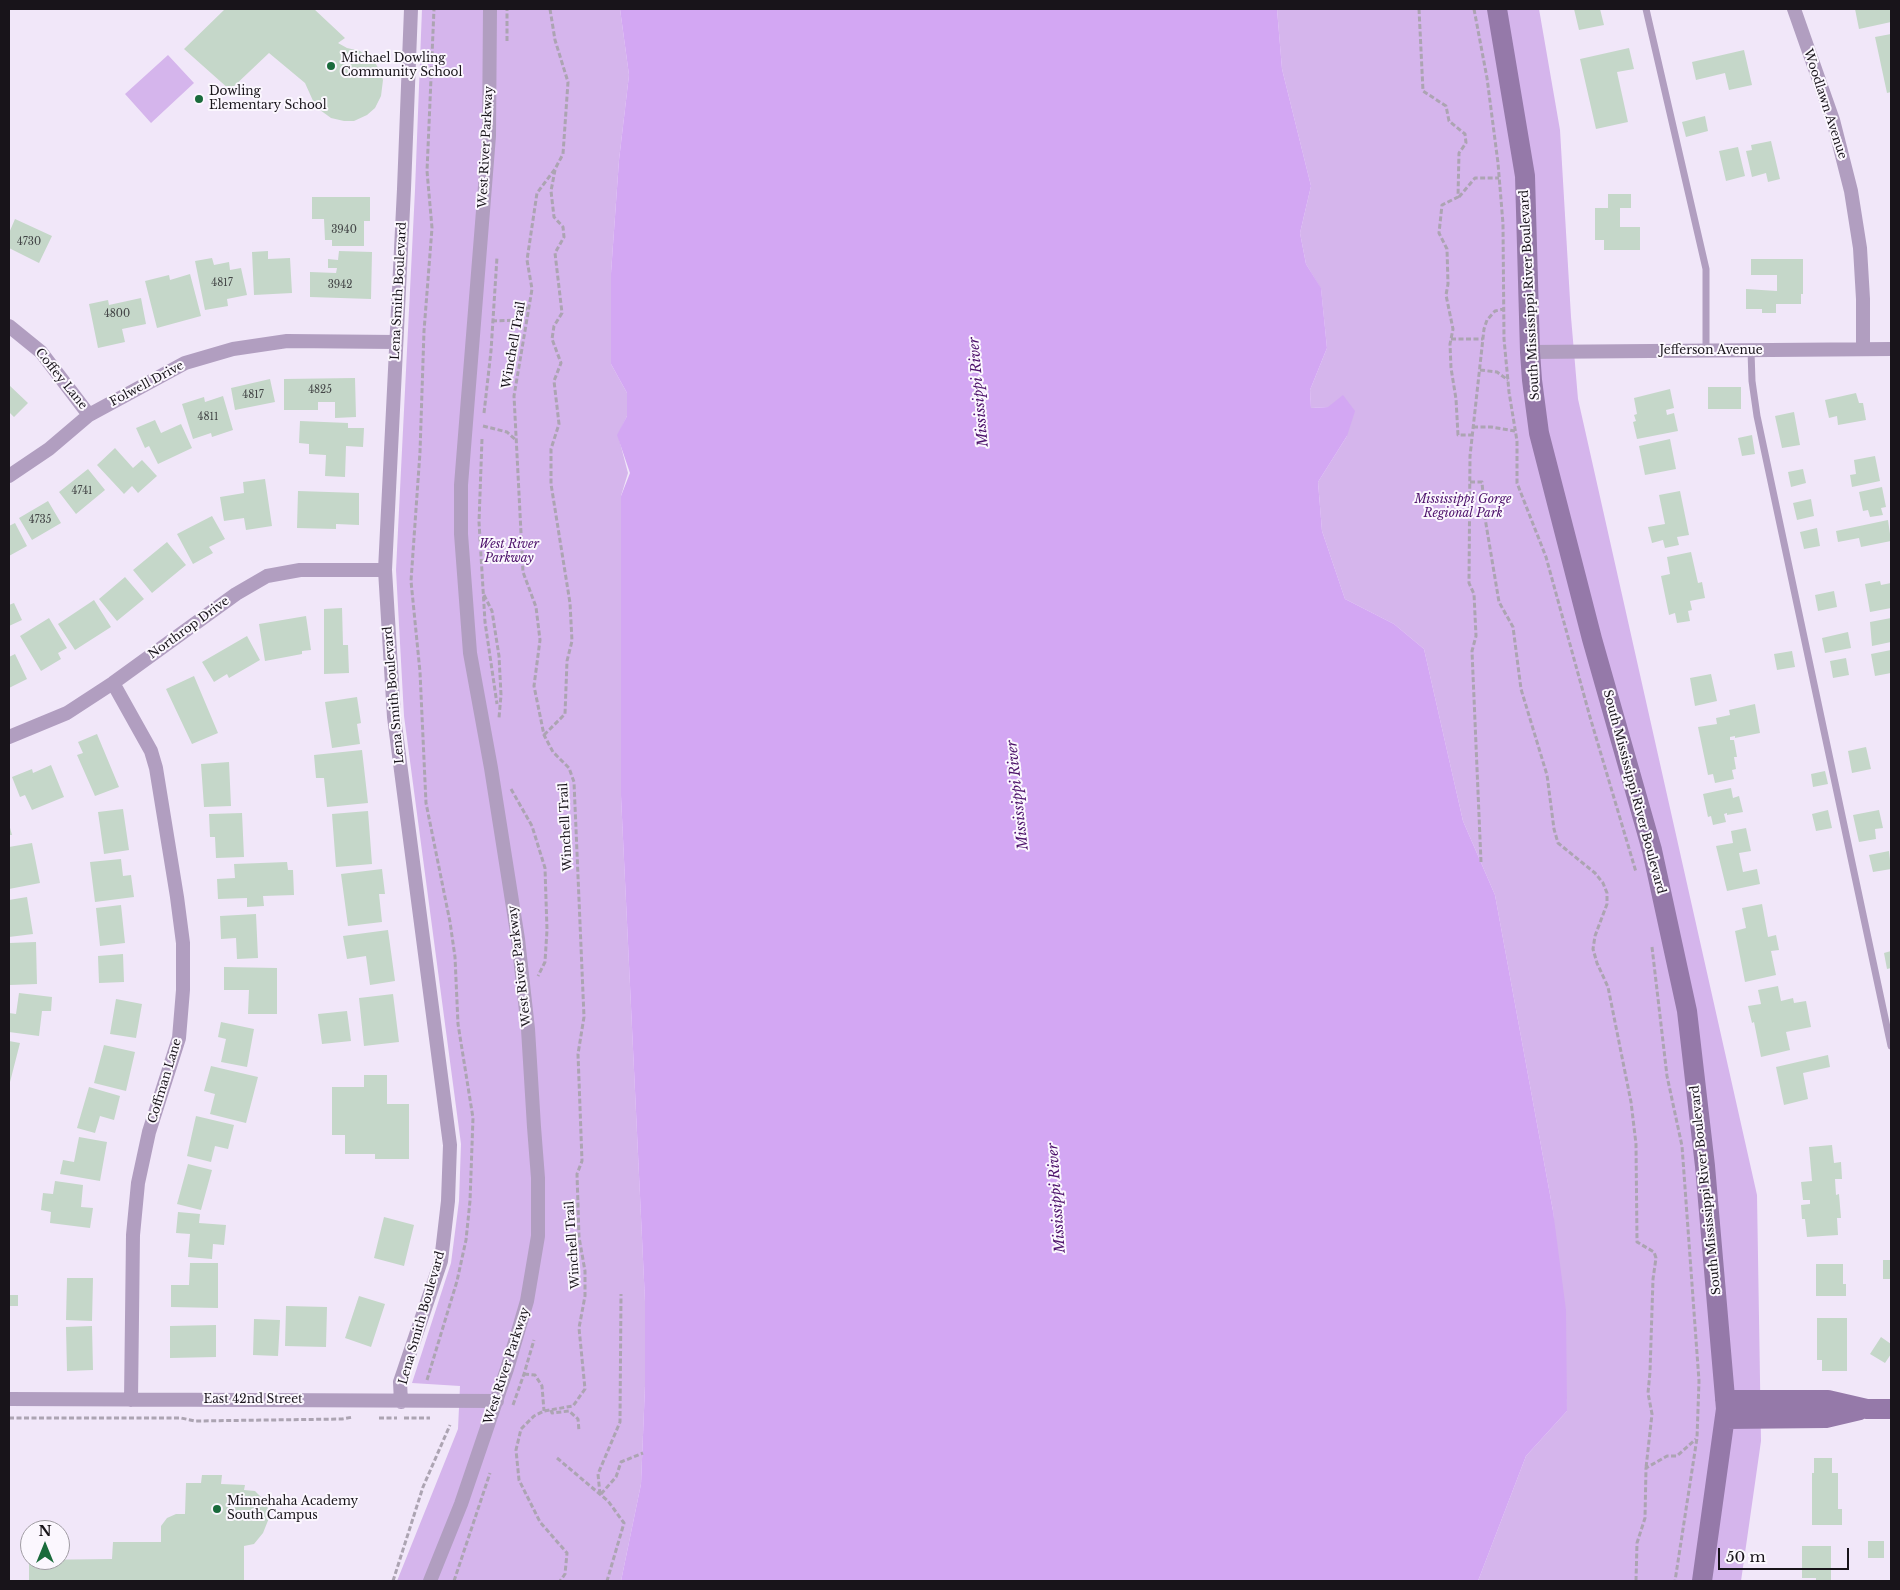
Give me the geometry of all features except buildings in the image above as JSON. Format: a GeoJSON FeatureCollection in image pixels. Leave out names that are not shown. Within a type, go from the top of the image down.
{"type":"FeatureCollection","features":[{"type":"Feature","properties":{"kind":"street","name":"Lena Smith Boulevard"},"geometry":{"type":"LineString","coordinates":[[401,1402],[400,1382],[441,1261],[448,1200],[450,1145],[394,717],[385,570],[405,179],[411,9]]}},
{"type":"Feature","properties":{"kind":"street","name":"West River Parkway"},"geometry":{"type":"LineString","coordinates":[[430,1581],[461,1504],[497,1401],[527,1302],[534,1266],[538,1226],[538,1178],[528,1029],[519,949],[501,827],[470,653],[462,534],[461,485],[489,136],[490,9]]}},
{"type":"Feature","properties":{"kind":"street","name":"South Mississippi River Boulevard"},"geometry":{"type":"LineString","coordinates":[[1497,9],[1524,176],[1532,388],[1539,433],[1592,639],[1652,850],[1687,1011],[1705,1166],[1725,1410],[1702,1581]]}},
{"type":"Feature","properties":{"kind":"street","name":"Woodlawn Avenue"},"geometry":{"type":"LineString","coordinates":[[1794,9],[1833,120],[1851,191],[1860,248],[1863,349]]}},
{"type":"Feature","properties":{"kind":"street","name":"Coffey Lane"},"geometry":{"type":"LineString","coordinates":[[9,326],[41,352],[89,415]]}},
{"type":"Feature","properties":{"kind":"street","name":"Folwell Drive"},"geometry":{"type":"LineString","coordinates":[[9,476],[48,449],[89,415],[185,363],[233,349],[287,340],[396,342]]}},
{"type":"Feature","properties":{"kind":"street","name":"Jefferson Avenue"},"geometry":{"type":"LineString","coordinates":[[1530,352],[1891,349]]}},
{"type":"Feature","properties":{"kind":"street","name":"Northrop Drive"},"geometry":{"type":"LineString","coordinates":[[9,737],[67,713],[113,683],[236,594],[267,576],[300,570],[385,570]]}},
{"type":"Feature","properties":{"kind":"street","name":"Coffman Lane"},"geometry":{"type":"LineString","coordinates":[[113,683],[151,751],[156,768],[183,943],[184,990],[179,1038],[149,1132],[138,1183],[133,1234],[131,1400]]}},
{"type":"Feature","properties":{"kind":"street","name":"East 42nd Street"},"geometry":{"type":"LineString","coordinates":[[9,1399],[497,1401]]}},
{"type":"Feature","properties":{"kind":"street"},"geometry":{"type":"LineString","coordinates":[[1725,1410],[1828,1400],[1867,1408],[1891,1409]]}},
{"type":"Feature","properties":{"kind":"lane"},"geometry":{"type":"LineString","coordinates":[[1646,9],[1706,269],[1706,351]]}},
{"type":"Feature","properties":{"kind":"lane"},"geometry":{"type":"LineString","coordinates":[[1752,351],[1752,381],[1757,416],[1891,1046]]}},
{"type":"Feature","properties":{"kind":"path"},"geometry":{"type":"LineString","coordinates":[[426,1380],[457,1281],[466,1240],[473,1118],[458,1024],[455,957],[450,922],[426,803],[420,672],[412,581],[420,452],[424,331],[432,228],[426,171],[434,9]]}},
{"type":"Feature","properties":{"kind":"path","name":"Winchell Trail"},"geometry":{"type":"LineString","coordinates":[[550,9],[555,40],[568,82],[563,154],[555,169],[537,193],[527,260],[532,289],[514,396],[523,572],[536,607],[540,640],[534,686],[544,735],[553,752],[569,768],[574,782],[584,1017],[578,1054],[582,1161],[577,1174],[579,1237],[585,1271],[585,1296],[580,1328],[585,1389],[573,1406],[544,1411],[534,1416],[521,1430],[516,1450],[519,1480],[540,1522],[567,1553],[565,1574],[560,1581]]}},
{"type":"Feature","properties":{"kind":"path"},"geometry":{"type":"LineString","coordinates":[[1419,9],[1423,91],[1446,106],[1449,121],[1465,134],[1466,143],[1459,153],[1458,197]]}},
{"type":"Feature","properties":{"kind":"path"},"geometry":{"type":"LineString","coordinates":[[1474,9],[1487,78],[1499,178],[1503,224],[1504,339],[1517,441],[1517,483],[1546,557],[1590,717],[1639,881]]}},
{"type":"Feature","properties":{"kind":"path"},"geometry":{"type":"LineString","coordinates":[[544,735],[565,714],[567,661],[572,641],[570,603],[551,484],[551,449],[559,424],[554,381],[561,363],[552,338],[554,326],[562,314],[555,253],[564,237],[563,227],[554,217],[551,191],[555,169]]}},
{"type":"Feature","properties":{"kind":"path"},"geometry":{"type":"LineString","coordinates":[[1472,435],[1458,435],[1456,399],[1450,368],[1450,344],[1453,330],[1446,295],[1448,284],[1448,249],[1439,233],[1442,205],[1458,197],[1475,178],[1499,178]]}},
{"type":"Feature","properties":{"kind":"path"},"geometry":{"type":"LineString","coordinates":[[492,321],[519,320],[530,301]]}},
{"type":"Feature","properties":{"kind":"path"},"geometry":{"type":"LineString","coordinates":[[1480,862],[1472,651],[1476,636],[1474,594],[1469,584],[1472,435],[1483,339],[1487,320],[1495,311],[1504,309]]}},
{"type":"Feature","properties":{"kind":"path"},"geometry":{"type":"LineString","coordinates":[[1451,339],[1483,339]]}},
{"type":"Feature","properties":{"kind":"path"},"geometry":{"type":"LineString","coordinates":[[1480,370],[1497,372],[1508,380]]}},
{"type":"Feature","properties":{"kind":"path"},"geometry":{"type":"LineString","coordinates":[[483,426],[507,432],[517,442]]}},
{"type":"Feature","properties":{"kind":"path"},"geometry":{"type":"LineString","coordinates":[[1473,427],[1491,427],[1515,431]]}},
{"type":"Feature","properties":{"kind":"path"},"geometry":{"type":"LineString","coordinates":[[1470,482],[1482,482],[1485,518],[1498,602],[1513,627],[1522,689],[1547,775],[1554,829],[1558,843],[1595,873],[1603,882],[1607,893],[1607,904],[1595,936],[1593,949],[1608,987],[1630,1102],[1636,1144],[1637,1242],[1654,1252],[1656,1258],[1653,1279],[1648,1392],[1652,1414],[1646,1468],[1645,1518],[1637,1543],[1636,1581]]}},
{"type":"Feature","properties":{"kind":"path"},"geometry":{"type":"LineString","coordinates":[[483,592],[492,611],[499,656],[501,696],[499,718],[485,622],[483,592]]}},
{"type":"Feature","properties":{"kind":"path"},"geometry":{"type":"LineString","coordinates":[[511,789],[532,826],[545,868],[547,930],[545,962],[538,976]]}},
{"type":"Feature","properties":{"kind":"path"},"geometry":{"type":"LineString","coordinates":[[1652,941],[1667,1076],[1681,1138],[1698,1364],[1697,1438],[1675,1581]]}},
{"type":"Feature","properties":{"kind":"path"},"geometry":{"type":"LineString","coordinates":[[600,1494],[598,1474],[620,1422],[621,1294]]}},
{"type":"Feature","properties":{"kind":"path"},"geometry":{"type":"LineString","coordinates":[[524,1374],[535,1375],[542,1386],[544,1411]]}},
{"type":"Feature","properties":{"kind":"path"},"geometry":{"type":"LineString","coordinates":[[551,1410],[552,1414],[568,1410],[578,1419],[579,1431]]}},
{"type":"Feature","properties":{"kind":"path"},"geometry":{"type":"LineString","coordinates":[[9,1418],[181,1418],[195,1421],[342,1419],[361,1416]]}},
{"type":"Feature","properties":{"kind":"path"},"geometry":{"type":"LineString","coordinates":[[375,1417],[438,1418]]}},
{"type":"Feature","properties":{"kind":"path"},"geometry":{"type":"LineString","coordinates":[[392,1581],[423,1487],[450,1425]]}},
{"type":"Feature","properties":{"kind":"path"},"geometry":{"type":"LineString","coordinates":[[1646,1468],[1667,1456],[1677,1456],[1697,1438]]}},
{"type":"Feature","properties":{"kind":"path"},"geometry":{"type":"LineString","coordinates":[[600,1494],[616,1477],[621,1462],[643,1453]]}},
{"type":"Feature","properties":{"kind":"path"},"geometry":{"type":"LineString","coordinates":[[557,1458],[608,1501],[624,1522],[607,1581]]}},
{"type":"Feature","properties":{"kind":"green space","name":"West River Parkway"},"geometry":{"type":"Polygon","coordinates":[[[422,9],[620,9],[629,75],[619,160],[611,273],[611,364],[627,393],[627,416],[618,435],[628,473],[621,496],[621,796],[645,1301],[645,1386],[641,1484],[621,1581],[397,1581],[458,1429],[460,1386],[412,1383],[451,1263],[459,1201],[461,1144],[404,716],[396,570],[422,9]]]}},
{"type":"Feature","properties":{"kind":"green space","name":"Mississippi Gorge Regional Park"},"geometry":{"type":"Polygon","coordinates":[[[1277,9],[1539,9],[1560,130],[1571,317],[1578,399],[1757,1195],[1761,1441],[1741,1581],[1478,1581],[1526,1456],[1567,1411],[1553,1211],[1495,895],[1463,821],[1424,649],[1394,624],[1345,599],[1322,531],[1318,482],[1347,436],[1328,407],[1311,408],[1310,390],[1327,348],[1321,289],[1306,264],[1300,233],[1311,186],[1282,69],[1277,9]]]}},
{"type":"Feature","properties":{"kind":"green space"},"geometry":{"type":"Polygon","coordinates":[[[168,55],[194,83],[151,123],[125,94],[168,55]]]}},
{"type":"Feature","properties":{"kind":"water","name":"Mississippi River"},"geometry":{"type":"Polygon","coordinates":[[[620,9],[1277,9],[1282,69],[1311,186],[1300,233],[1306,264],[1321,288],[1327,348],[1310,390],[1311,408],[1328,407],[1343,395],[1355,411],[1347,436],[1318,482],[1322,531],[1345,599],[1394,624],[1424,649],[1463,821],[1495,895],[1553,1211],[1566,1310],[1567,1411],[1526,1456],[1478,1581],[621,1581],[641,1484],[645,1386],[645,1301],[621,796],[621,496],[630,473],[617,435],[627,416],[627,393],[611,364],[611,273],[619,160],[629,75],[620,9]]]}},
{"type":"Feature","properties":{"kind":"place","name":"Michael Dowling Community School"},"geometry":{"type":"Point","coordinates":[331,66]}},
{"type":"Feature","properties":{"kind":"place","name":"Dowling Elementary School"},"geometry":{"type":"Point","coordinates":[199,99]}},
{"type":"Feature","properties":{"kind":"place","name":"Minnehaha Academy South Campus"},"geometry":{"type":"Point","coordinates":[217,1509]}}]}
